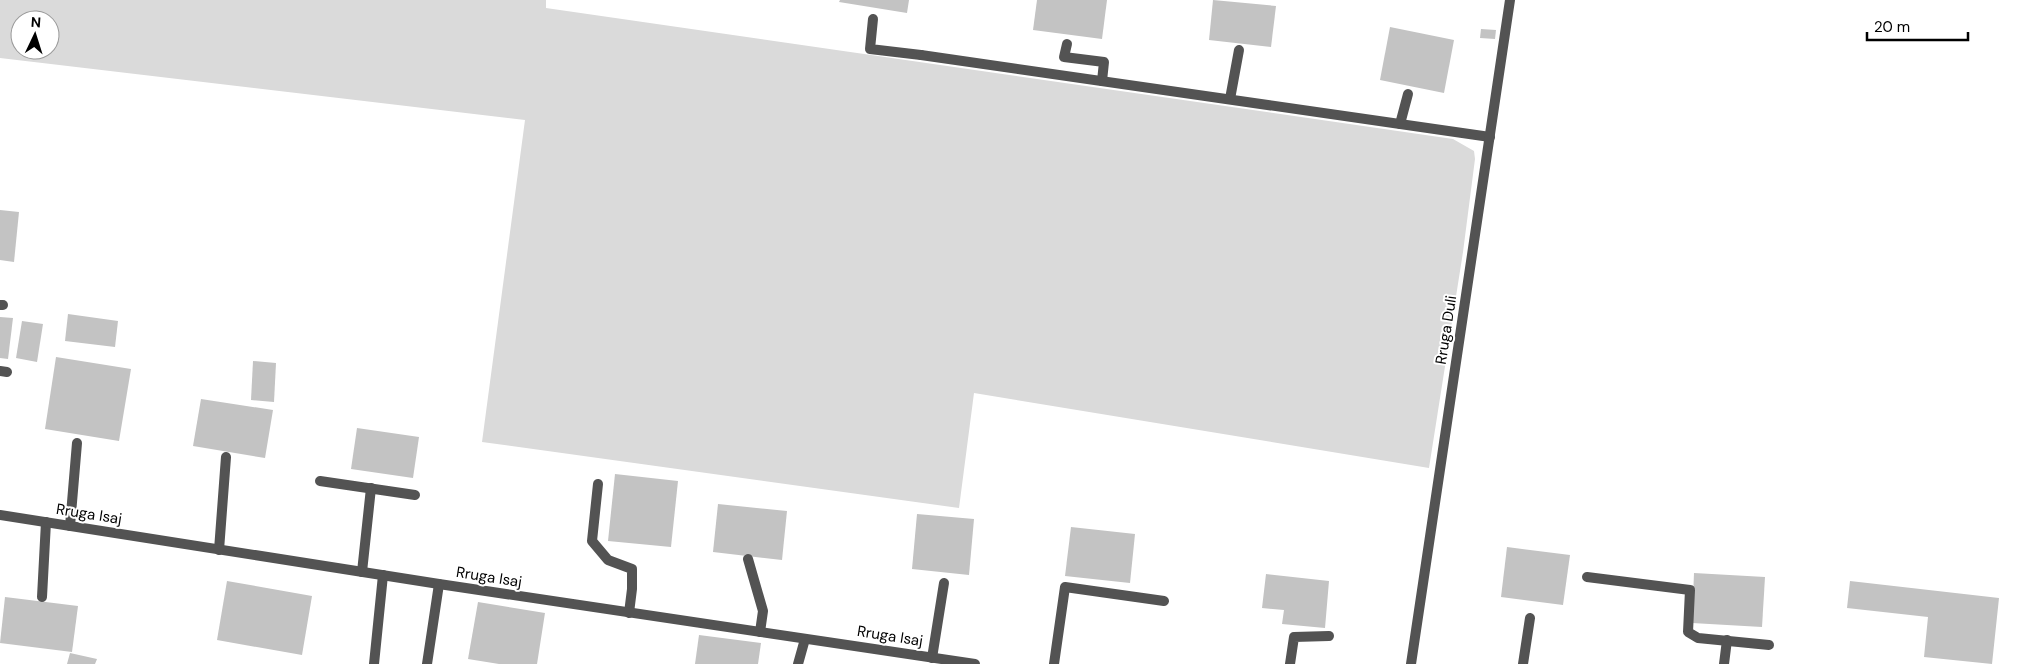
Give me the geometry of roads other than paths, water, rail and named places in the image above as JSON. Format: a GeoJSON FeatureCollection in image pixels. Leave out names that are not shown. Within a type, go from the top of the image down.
{"type":"FeatureCollection","features":[{"type":"Feature","properties":{"kind":"street","name":"Rruga Duli"},"geometry":{"type":"LineString","coordinates":[[1410,664],[1510,0]]}},
{"type":"Feature","properties":{"kind":"street"},"geometry":{"type":"LineString","coordinates":[[873,19],[870,49],[1102,80],[1490,137]]}},
{"type":"Feature","properties":{"kind":"street"},"geometry":{"type":"LineString","coordinates":[[1067,44],[1064,56],[1104,62],[1102,80]]}},
{"type":"Feature","properties":{"kind":"street"},"geometry":{"type":"LineString","coordinates":[[1230,99],[1239,50]]}},
{"type":"Feature","properties":{"kind":"street"},"geometry":{"type":"LineString","coordinates":[[1400,124],[1408,94]]}},
{"type":"Feature","properties":{"kind":"street"},"geometry":{"type":"LineString","coordinates":[[70,526],[77,443]]}},
{"type":"Feature","properties":{"kind":"street"},"geometry":{"type":"LineString","coordinates":[[219,550],[226,457]]}},
{"type":"Feature","properties":{"kind":"street"},"geometry":{"type":"LineString","coordinates":[[320,481],[415,495]]}},
{"type":"Feature","properties":{"kind":"street"},"geometry":{"type":"LineString","coordinates":[[598,484],[592,541],[608,560],[632,569],[629,613]]}},
{"type":"Feature","properties":{"kind":"street"},"geometry":{"type":"LineString","coordinates":[[362,572],[371,488]]}},
{"type":"Feature","properties":{"kind":"street","name":"Rruga Isaj"},"geometry":{"type":"LineString","coordinates":[[0,515],[439,584],[975,664]]}},
{"type":"Feature","properties":{"kind":"street"},"geometry":{"type":"LineString","coordinates":[[42,597],[46,522]]}},
{"type":"Feature","properties":{"kind":"street"},"geometry":{"type":"LineString","coordinates":[[748,559],[763,611],[760,632]]}},
{"type":"Feature","properties":{"kind":"street"},"geometry":{"type":"LineString","coordinates":[[374,664],[383,575]]}},
{"type":"Feature","properties":{"kind":"street"},"geometry":{"type":"LineString","coordinates":[[1587,577],[1690,590],[1688,632],[1698,638],[1769,645]]}},
{"type":"Feature","properties":{"kind":"street"},"geometry":{"type":"LineString","coordinates":[[932,658],[944,583]]}},
{"type":"Feature","properties":{"kind":"street"},"geometry":{"type":"LineString","coordinates":[[427,664],[439,584]]}},
{"type":"Feature","properties":{"kind":"street"},"geometry":{"type":"LineString","coordinates":[[1054,664],[1065,588],[1164,601]]}},
{"type":"Feature","properties":{"kind":"street"},"geometry":{"type":"LineString","coordinates":[[1523,664],[1530,618]]}},
{"type":"Feature","properties":{"kind":"street"},"geometry":{"type":"LineString","coordinates":[[1290,664],[1294,637],[1329,636]]}},
{"type":"Feature","properties":{"kind":"street"},"geometry":{"type":"LineString","coordinates":[[798,664],[805,639]]}},
{"type":"Feature","properties":{"kind":"street"},"geometry":{"type":"LineString","coordinates":[[1724,664],[1727,640]]}}]}
